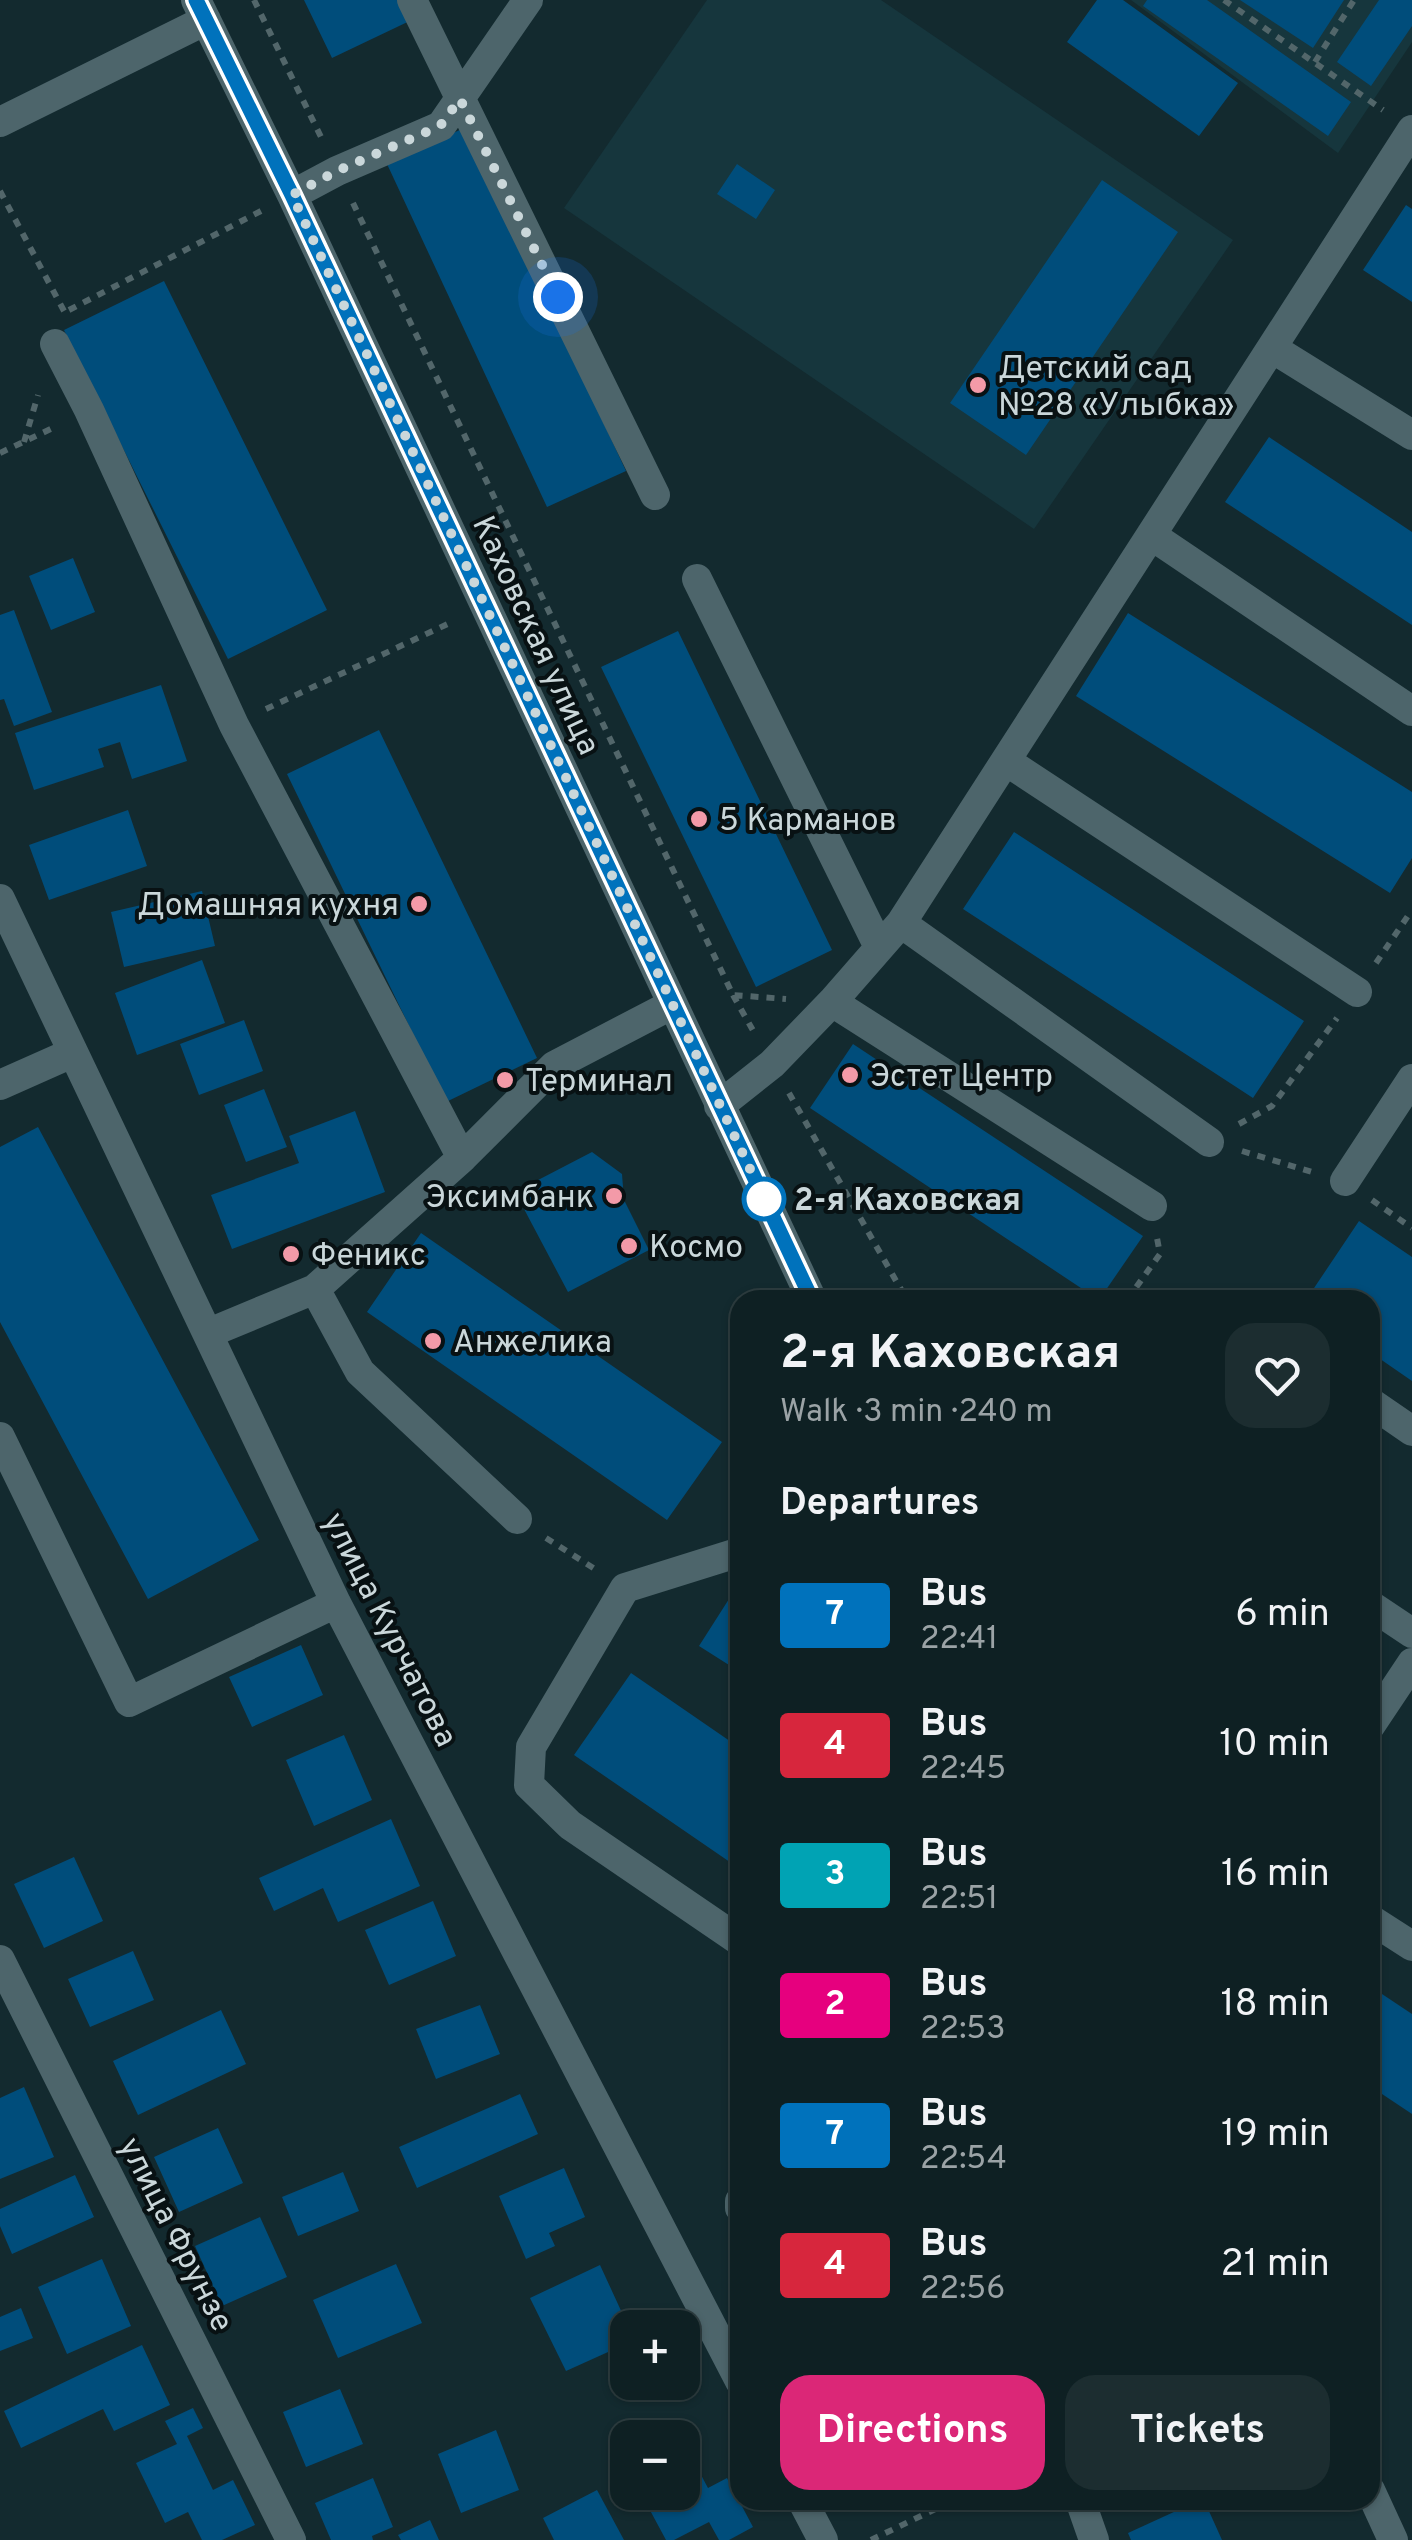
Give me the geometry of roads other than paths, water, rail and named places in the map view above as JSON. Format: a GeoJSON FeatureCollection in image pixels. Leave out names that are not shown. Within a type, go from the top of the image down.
{"type":"FeatureCollection","features":[{"type":"Feature","properties":{"kind":"street"},"geometry":{"type":"LineString","coordinates":[[412,0],[655,495]]}},
{"type":"Feature","properties":{"kind":"street"},"geometry":{"type":"LineString","coordinates":[[292,195],[440,126],[528,0]]}},
{"type":"Feature","properties":{"kind":"street"},"geometry":{"type":"LineString","coordinates":[[0,122],[201,10]]}},
{"type":"Feature","properties":{"kind":"street","name":"Каховская улица"},"geometry":{"type":"LineString","coordinates":[[201,10],[292,195],[807,1290]]}},
{"type":"Feature","properties":{"kind":"street"},"geometry":{"type":"LineString","coordinates":[[719,1106],[772,1064],[901,923],[1272,348],[1404,124]]}},
{"type":"Feature","properties":{"kind":"street"},"geometry":{"type":"LineString","coordinates":[[54,344],[89,410],[234,724],[462,1158]]}},
{"type":"Feature","properties":{"kind":"street"},"geometry":{"type":"LineString","coordinates":[[1272,348],[1412,434]]}},
{"type":"Feature","properties":{"kind":"street"},"geometry":{"type":"LineString","coordinates":[[1152,535],[1412,711]]}},
{"type":"Feature","properties":{"kind":"street"},"geometry":{"type":"LineString","coordinates":[[697,579],[879,947]]}},
{"type":"Feature","properties":{"kind":"street"},"geometry":{"type":"LineString","coordinates":[[1006,762],[1357,992]]}},
{"type":"Feature","properties":{"kind":"street","name":"улица Курчатова"},"geometry":{"type":"LineString","coordinates":[[0,900],[336,1603],[730,2362]]}},
{"type":"Feature","properties":{"kind":"street"},"geometry":{"type":"LineString","coordinates":[[901,923],[1208,1142]]}},
{"type":"Feature","properties":{"kind":"street"},"geometry":{"type":"LineString","coordinates":[[832,1002],[1152,1206]]}},
{"type":"Feature","properties":{"kind":"street"},"geometry":{"type":"LineString","coordinates":[[209,1332],[315,1289],[462,1158],[554,1066],[671,1005]]}},
{"type":"Feature","properties":{"kind":"street"},"geometry":{"type":"LineString","coordinates":[[0,1086],[72,1054]]}},
{"type":"Feature","properties":{"kind":"street"},"geometry":{"type":"LineString","coordinates":[[1346,1182],[1412,1079]]}},
{"type":"Feature","properties":{"kind":"street"},"geometry":{"type":"LineString","coordinates":[[315,1289],[360,1372],[517,1519]]}},
{"type":"Feature","properties":{"kind":"street"},"geometry":{"type":"LineString","coordinates":[[1380,1409],[1412,1432]]}},
{"type":"Feature","properties":{"kind":"street"},"geometry":{"type":"LineString","coordinates":[[0,1437],[130,1702],[336,1603]]}},
{"type":"Feature","properties":{"kind":"street"},"geometry":{"type":"LineString","coordinates":[[730,1555],[625,1588],[531,1747],[529,1785],[570,1825],[730,1933]]}},
{"type":"Feature","properties":{"kind":"street"},"geometry":{"type":"LineString","coordinates":[[1380,1612],[1412,1633]]}},
{"type":"Feature","properties":{"kind":"street"},"geometry":{"type":"LineString","coordinates":[[1380,1714],[1407,1680]]}},
{"type":"Feature","properties":{"kind":"street"},"geometry":{"type":"LineString","coordinates":[[1380,1925],[1412,1946]]}},
{"type":"Feature","properties":{"kind":"street","name":"улица Фрунзе"},"geometry":{"type":"LineString","coordinates":[[0,1960],[291,2540]]}},
{"type":"Feature","properties":{"kind":"street"},"geometry":{"type":"LineString","coordinates":[[807,2510],[823,2540]]}},
{"type":"Feature","properties":{"kind":"street"},"geometry":{"type":"LineString","coordinates":[[1084,2510],[1094,2540]]}},
{"type":"Feature","properties":{"kind":"street"},"geometry":{"type":"LineString","coordinates":[[1379,2510],[1393,2540]]}},
{"type":"Feature","properties":{"kind":"place","name":"Детский сад №28 «Улыбка»"},"geometry":{"type":"Point","coordinates":[978,385]}},
{"type":"Feature","properties":{"kind":"place","name":"5 Карманов"},"geometry":{"type":"Point","coordinates":[699,819]}},
{"type":"Feature","properties":{"kind":"place","name":"Домашняя кухня"},"geometry":{"type":"Point","coordinates":[419,904]}},
{"type":"Feature","properties":{"kind":"place","name":"Эстет Центр"},"geometry":{"type":"Point","coordinates":[850,1075]}},
{"type":"Feature","properties":{"kind":"place","name":"Терминал"},"geometry":{"type":"Point","coordinates":[505,1080]}},
{"type":"Feature","properties":{"kind":"place","name":"Эксимбанк"},"geometry":{"type":"Point","coordinates":[614,1196]}},
{"type":"Feature","properties":{"kind":"place","name":"2-я Каховская"},"geometry":{"type":"Point","coordinates":[764,1199]}},
{"type":"Feature","properties":{"kind":"place","name":"Космо"},"geometry":{"type":"Point","coordinates":[629,1246]}},
{"type":"Feature","properties":{"kind":"place","name":"Феникс"},"geometry":{"type":"Point","coordinates":[291,1254]}},
{"type":"Feature","properties":{"kind":"place","name":"Анжелика"},"geometry":{"type":"Point","coordinates":[433,1341]}}]}
